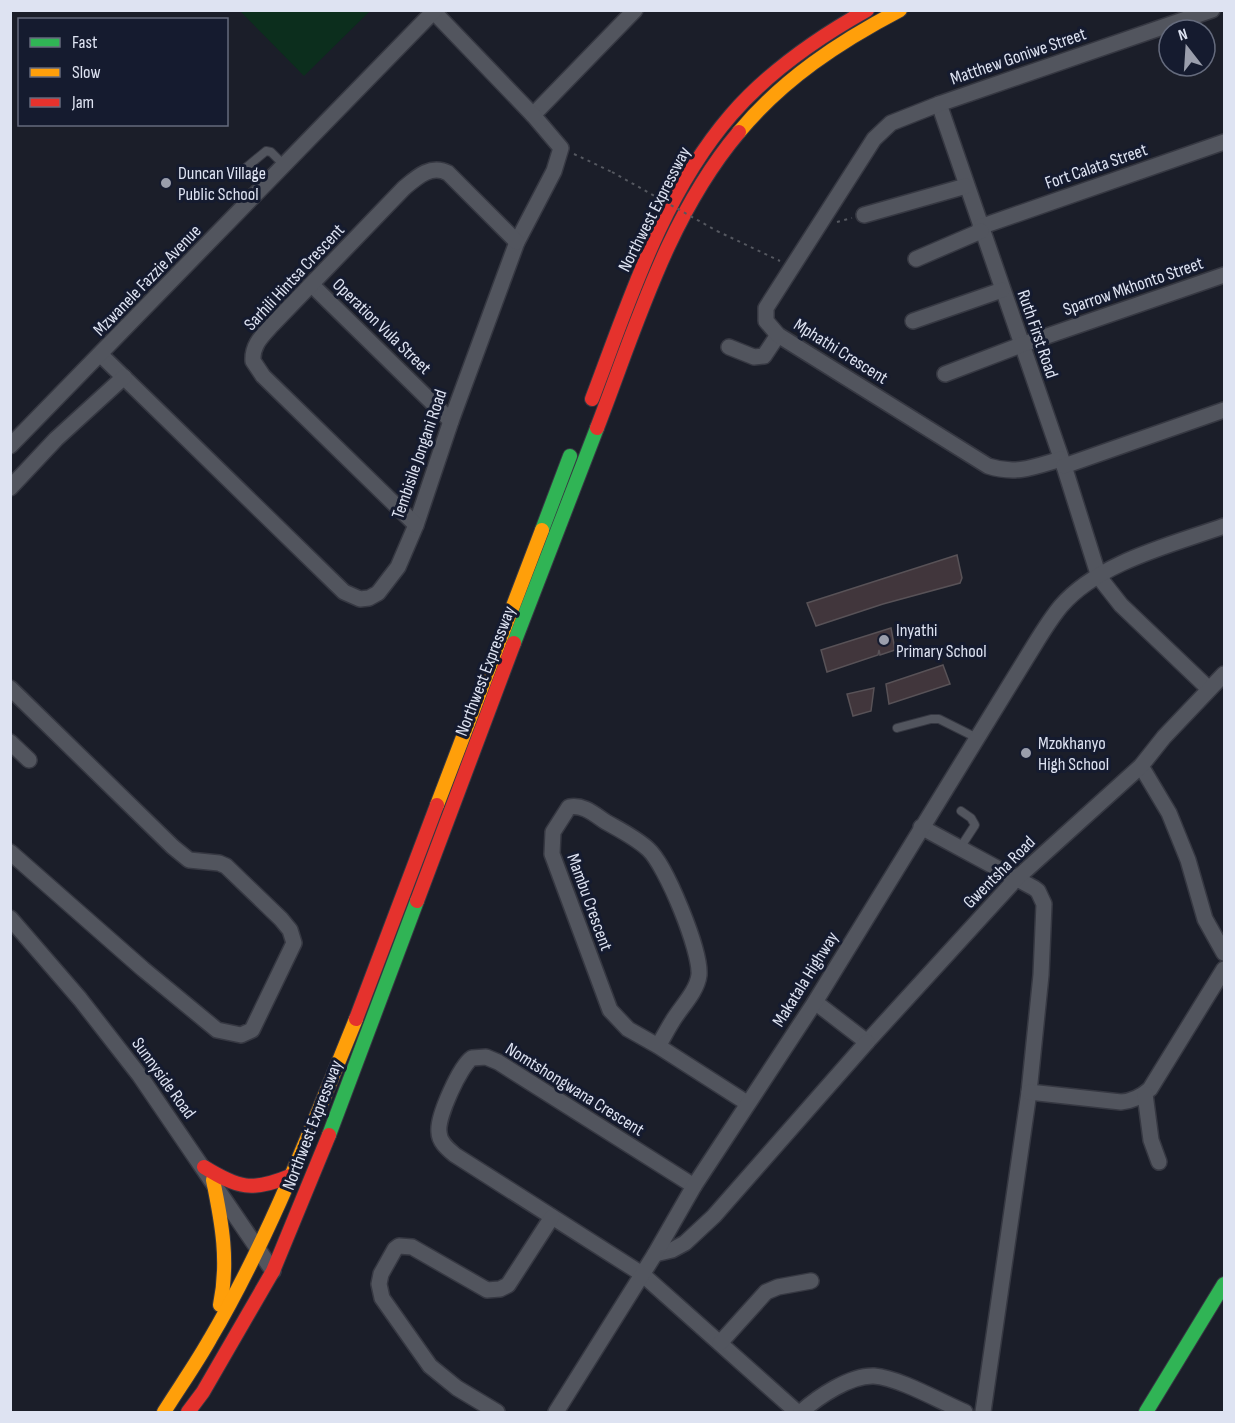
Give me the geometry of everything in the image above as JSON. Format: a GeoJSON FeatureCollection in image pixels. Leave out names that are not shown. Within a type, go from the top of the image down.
{"type":"FeatureCollection","features":[{"type":"Feature","properties":{"kind":"main road","name":"Northwest Expressway"},"geometry":{"type":"LineString","coordinates":[[587,411],[637,281],[689,173],[717,131],[755,90],[790,58],[844,22],[867,10]]}},
{"type":"Feature","properties":{"kind":"main road","name":"Northwest Expressway"},"geometry":{"type":"LineString","coordinates":[[188,1413],[203,1392],[273,1271],[314,1174],[594,435],[660,264],[680,220],[707,173],[735,135],[776,91],[821,55],[866,27],[900,10]]}},
{"type":"Feature","properties":{"kind":"main road","name":"Northwest Expressway"},"geometry":{"type":"LineString","coordinates":[[164,1413],[211,1338],[257,1249],[290,1176],[355,1021],[575,444]]}},
{"type":"Feature","properties":{"kind":"main road"},"geometry":{"type":"LineString","coordinates":[[204,1167],[224,1179],[248,1188],[261,1187],[290,1176]]}},
{"type":"Feature","properties":{"kind":"main road"},"geometry":{"type":"LineString","coordinates":[[211,1338],[225,1280],[226,1263],[213,1180]]}},
{"type":"Feature","properties":{"kind":"main road"},"geometry":{"type":"LineString","coordinates":[[1146,1413],[1224,1284]]}},
{"type":"Feature","properties":{"kind":"street"},"geometry":{"type":"LineString","coordinates":[[532,116],[635,10]]}},
{"type":"Feature","properties":{"kind":"street","name":"Matthew Goniwe Street"},"geometry":{"type":"LineString","coordinates":[[939,104],[1212,10]]}},
{"type":"Feature","properties":{"kind":"street"},"geometry":{"type":"LineString","coordinates":[[434,11],[561,148]]}},
{"type":"Feature","properties":{"kind":"street","name":"Mzwanele Fazzie Avenue"},"geometry":{"type":"LineString","coordinates":[[10,446],[434,11]]}},
{"type":"Feature","properties":{"kind":"street","name":"Ruth First Road"},"geometry":{"type":"LineString","coordinates":[[939,104],[1063,463],[1098,577]]}},
{"type":"Feature","properties":{"kind":"street","name":"Mphathi Crescent"},"geometry":{"type":"LineString","coordinates":[[939,104],[891,123],[874,139],[766,308],[765,314],[769,326],[778,335],[988,466],[1010,471],[1063,463],[1224,410]]}},
{"type":"Feature","properties":{"kind":"street","name":"Fort Calata Street"},"geometry":{"type":"LineString","coordinates":[[916,260],[981,229],[1224,142]]}},
{"type":"Feature","properties":{"kind":"street","name":"Tembisile Jongani Road"},"geometry":{"type":"LineString","coordinates":[[101,355],[333,582],[352,597],[369,598],[378,593],[398,567],[416,525],[451,421],[517,242],[554,171],[561,148]]}},
{"type":"Feature","properties":{"kind":"street","name":"Sarhili Hintsa Crescent"},"geometry":{"type":"LineString","coordinates":[[416,525],[255,366],[252,356],[258,340],[404,188],[418,177],[435,170],[442,170],[456,180],[517,242]]}},
{"type":"Feature","properties":{"kind":"street"},"geometry":{"type":"LineString","coordinates":[[864,215],[966,186]]}},
{"type":"Feature","properties":{"kind":"street","name":"Sparrow Mkhonto Street"},"geometry":{"type":"LineString","coordinates":[[945,374],[1021,345],[1224,275]]}},
{"type":"Feature","properties":{"kind":"street","name":"Operation Vula Street"},"geometry":{"type":"LineString","coordinates":[[312,285],[451,421]]}},
{"type":"Feature","properties":{"kind":"street"},"geometry":{"type":"LineString","coordinates":[[913,321],[1002,290]]}},
{"type":"Feature","properties":{"kind":"street"},"geometry":{"type":"LineString","coordinates":[[729,347],[754,357],[764,356],[778,335]]}},
{"type":"Feature","properties":{"kind":"street"},"geometry":{"type":"LineString","coordinates":[[10,488],[56,439],[124,376]]}},
{"type":"Feature","properties":{"kind":"street","name":"Makatala Highway"},"geometry":{"type":"LineString","coordinates":[[556,1413],[656,1254],[694,1186],[815,1002],[921,827],[1056,613],[1077,592],[1124,562],[1224,526]]}},
{"type":"Feature","properties":{"kind":"street"},"geometry":{"type":"LineString","coordinates":[[1098,577],[1121,605],[1209,689]]}},
{"type":"Feature","properties":{"kind":"street","name":"Gwentsha Road"},"geometry":{"type":"LineString","coordinates":[[656,1254],[672,1250],[685,1243],[714,1216],[867,1042],[1016,879],[1142,766],[1164,737],[1224,674]]}},
{"type":"Feature","properties":{"kind":"street"},"geometry":{"type":"LineString","coordinates":[[10,688],[181,854],[189,860],[219,863],[226,866],[290,930],[294,943],[252,1030],[241,1035],[217,1030],[143,969],[10,852]]}},
{"type":"Feature","properties":{"kind":"street"},"geometry":{"type":"LineString","coordinates":[[10,742],[29,760]]}},
{"type":"Feature","properties":{"kind":"street"},"geometry":{"type":"LineString","coordinates":[[1142,766],[1168,813],[1188,860],[1206,919],[1224,953]]}},
{"type":"Feature","properties":{"kind":"street","name":"Mambu Crescent"},"geometry":{"type":"LineString","coordinates":[[658,1046],[699,978],[695,950],[665,872],[655,857],[635,840],[581,806],[569,807],[553,832],[552,854],[610,1010],[628,1029],[747,1104]]}},
{"type":"Feature","properties":{"kind":"street"},"geometry":{"type":"LineString","coordinates":[[921,827],[1038,891],[1044,904],[1041,975],[1029,1092],[983,1413]]}},
{"type":"Feature","properties":{"kind":"street","name":"Sunnyside Road"},"geometry":{"type":"LineString","coordinates":[[10,918],[80,999],[134,1068],[213,1180],[273,1271]]}},
{"type":"Feature","properties":{"kind":"street"},"geometry":{"type":"LineString","coordinates":[[1029,1092],[1121,1102],[1131,1101],[1145,1094],[1224,969]]}},
{"type":"Feature","properties":{"kind":"street"},"geometry":{"type":"LineString","coordinates":[[815,1002],[867,1042]]}},
{"type":"Feature","properties":{"kind":"street","name":"Nomtshongwana Crescent"},"geometry":{"type":"LineString","coordinates":[[694,1186],[498,1062],[486,1057],[471,1058],[462,1068],[440,1121],[438,1132],[441,1140],[455,1155],[642,1274],[799,1413]]}},
{"type":"Feature","properties":{"kind":"street"},"geometry":{"type":"LineString","coordinates":[[1145,1094],[1153,1149],[1159,1162]]}},
{"type":"Feature","properties":{"kind":"street"},"geometry":{"type":"LineString","coordinates":[[497,1413],[457,1388],[430,1366],[382,1298],[379,1284],[381,1274],[395,1249],[405,1245],[487,1290],[500,1289],[508,1285],[552,1217]]}},
{"type":"Feature","properties":{"kind":"street"},"geometry":{"type":"LineString","coordinates":[[720,1343],[766,1292],[778,1287],[811,1281]]}},
{"type":"Feature","properties":{"kind":"street"},"geometry":{"type":"LineString","coordinates":[[799,1413],[816,1399],[844,1384],[860,1377],[875,1376],[898,1383],[965,1413]]}},
{"type":"Feature","properties":{"kind":"lane"},"geometry":{"type":"LineString","coordinates":[[237,175],[268,150],[285,166]]}},
{"type":"Feature","properties":{"kind":"lane"},"geometry":{"type":"LineString","coordinates":[[897,728],[939,719],[977,738]]}},
{"type":"Feature","properties":{"kind":"lane"},"geometry":{"type":"LineString","coordinates":[[960,848],[975,825],[971,818],[961,811]]}},
{"type":"Feature","properties":{"kind":"path"},"geometry":{"type":"LineString","coordinates":[[561,148],[612,172],[717,231],[791,267]]}},
{"type":"Feature","properties":{"kind":"green space"},"geometry":{"type":"Polygon","coordinates":[[[240,11],[370,11],[304,76],[240,11]]]}},
{"type":"Feature","properties":{"kind":"building","name":"Inyathi Primary School"},"geometry":{"type":"Polygon","coordinates":[[[957,555],[962,578],[960,583],[883,604],[816,626],[807,603],[957,555]]]}},
{"type":"Feature","properties":{"kind":"building"},"geometry":{"type":"Polygon","coordinates":[[[891,628],[895,650],[880,655],[879,650],[878,655],[827,672],[821,650],[891,628]]]}},
{"type":"Feature","properties":{"kind":"building","name":"Inyathi Primary School"},"geometry":{"type":"Polygon","coordinates":[[[943,665],[950,684],[889,704],[886,684],[943,665]]]}},
{"type":"Feature","properties":{"kind":"building","name":"Inyathi Primary School"},"geometry":{"type":"Polygon","coordinates":[[[874,688],[871,711],[853,716],[847,694],[874,688]]]}},
{"type":"Feature","properties":{"kind":"traffic: fast"},"geometry":{"type":"LineString","coordinates":[[514,643],[597,428]]}},
{"type":"Feature","properties":{"kind":"traffic: fast"},"geometry":{"type":"LineString","coordinates":[[542,530],[570,456]]}},
{"type":"Feature","properties":{"kind":"traffic: fast"},"geometry":{"type":"LineString","coordinates":[[329,1135],[417,901]]}},
{"type":"Feature","properties":{"kind":"traffic: fast"},"geometry":{"type":"LineString","coordinates":[[1146,1412],[1224,1284]]}},
{"type":"Feature","properties":{"kind":"traffic: slow"},"geometry":{"type":"LineString","coordinates":[[739,132],[774,95],[813,63],[855,35],[900,10]]}},
{"type":"Feature","properties":{"kind":"traffic: slow"},"geometry":{"type":"LineString","coordinates":[[437,805],[542,530]]}},
{"type":"Feature","properties":{"kind":"traffic: slow"},"geometry":{"type":"LineString","coordinates":[[164,1412],[205,1348],[251,1262],[289,1182],[356,1019]]}},
{"type":"Feature","properties":{"kind":"traffic: slow"},"geometry":{"type":"LineString","coordinates":[[213,1180],[222,1227],[224,1258],[220,1305]]}},
{"type":"Feature","properties":{"kind":"traffic: jam"},"geometry":{"type":"LineString","coordinates":[[592,399],[634,288],[666,214],[685,179],[707,146],[731,115],[761,84],[812,44],[867,10]]}},
{"type":"Feature","properties":{"kind":"traffic: jam"},"geometry":{"type":"LineString","coordinates":[[597,428],[640,312],[673,236],[692,199],[739,132]]}},
{"type":"Feature","properties":{"kind":"traffic: jam"},"geometry":{"type":"LineString","coordinates":[[417,901],[514,643]]}},
{"type":"Feature","properties":{"kind":"traffic: jam"},"geometry":{"type":"LineString","coordinates":[[356,1019],[437,805]]}},
{"type":"Feature","properties":{"kind":"traffic: jam"},"geometry":{"type":"LineString","coordinates":[[188,1412],[203,1392],[273,1271],[329,1135]]}},
{"type":"Feature","properties":{"kind":"traffic: jam"},"geometry":{"type":"LineString","coordinates":[[204,1167],[226,1180],[255,1186],[290,1176]]}},
{"type":"Feature","properties":{"kind":"place","name":"Duncan Village Public School"},"geometry":{"type":"Point","coordinates":[166,183]}},
{"type":"Feature","properties":{"kind":"place","name":"Inyathi Primary School"},"geometry":{"type":"Point","coordinates":[884,640]}},
{"type":"Feature","properties":{"kind":"place","name":"Mzokhanyo High School"},"geometry":{"type":"Point","coordinates":[1026,753]}}]}
